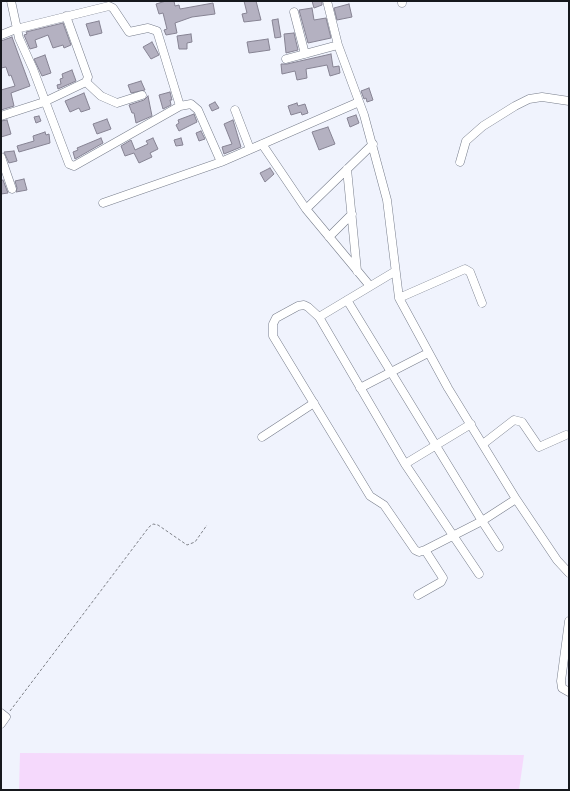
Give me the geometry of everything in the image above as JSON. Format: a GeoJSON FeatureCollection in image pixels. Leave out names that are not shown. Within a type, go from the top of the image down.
{"type":"FeatureCollection","features":[{"type":"Feature","properties":{"kind":"street"},"geometry":{"type":"LineString","coordinates":[[11,1],[16,29],[44,102],[71,166],[74,166],[180,106],[191,104],[198,110],[221,162]]}},
{"type":"Feature","properties":{"kind":"street"},"geometry":{"type":"LineString","coordinates":[[327,1],[338,45],[373,144],[387,200],[394,272],[399,298],[428,353],[516,499],[557,560],[569,573]]}},
{"type":"Feature","properties":{"kind":"street"},"geometry":{"type":"LineString","coordinates":[[1,35],[16,29],[109,6],[113,8],[129,32],[148,28],[157,31],[180,106]]}},
{"type":"Feature","properties":{"kind":"street"},"geometry":{"type":"LineString","coordinates":[[294,12],[305,54]]}},
{"type":"Feature","properties":{"kind":"street"},"geometry":{"type":"LineString","coordinates":[[1,116],[44,102],[86,82],[88,77],[66,16]]}},
{"type":"Feature","properties":{"kind":"street"},"geometry":{"type":"LineString","coordinates":[[286,59],[338,45]]}},
{"type":"Feature","properties":{"kind":"street"},"geometry":{"type":"LineString","coordinates":[[86,82],[101,96],[116,103],[142,95]]}},
{"type":"Feature","properties":{"kind":"street"},"geometry":{"type":"LineString","coordinates":[[460,162],[466,141],[483,126],[515,106],[529,99],[542,97],[569,101]]}},
{"type":"Feature","properties":{"kind":"street"},"geometry":{"type":"LineString","coordinates":[[103,202],[221,162],[359,102]]}},
{"type":"Feature","properties":{"kind":"street"},"geometry":{"type":"LineString","coordinates":[[235,110],[250,149]]}},
{"type":"Feature","properties":{"kind":"street"},"geometry":{"type":"LineString","coordinates":[[262,144],[306,208],[370,286]]}},
{"type":"Feature","properties":{"kind":"street"},"geometry":{"type":"LineString","coordinates":[[306,208],[373,144]]}},
{"type":"Feature","properties":{"kind":"street"},"geometry":{"type":"LineString","coordinates":[[1,157],[12,189]]}},
{"type":"Feature","properties":{"kind":"street"},"geometry":{"type":"LineString","coordinates":[[347,169],[357,271]]}},
{"type":"Feature","properties":{"kind":"street"},"geometry":{"type":"LineString","coordinates":[[329,236],[352,214]]}},
{"type":"Feature","properties":{"kind":"street"},"geometry":{"type":"LineString","coordinates":[[399,298],[465,269],[470,272],[482,302]]}},
{"type":"Feature","properties":{"kind":"street"},"geometry":{"type":"LineString","coordinates":[[318,316],[394,272]]}},
{"type":"Feature","properties":{"kind":"street"},"geometry":{"type":"LineString","coordinates":[[347,300],[392,372],[435,446],[499,547]]}},
{"type":"Feature","properties":{"kind":"street"},"geometry":{"type":"LineString","coordinates":[[479,574],[452,535],[405,464],[318,316],[304,304],[276,318],[273,336],[370,496],[384,505],[415,550],[419,552],[425,550],[452,535],[482,521],[516,499]]}},
{"type":"Feature","properties":{"kind":"street"},"geometry":{"type":"LineString","coordinates":[[360,388],[428,353]]}},
{"type":"Feature","properties":{"kind":"street"},"geometry":{"type":"LineString","coordinates":[[262,437],[314,403]]}},
{"type":"Feature","properties":{"kind":"street"},"geometry":{"type":"LineString","coordinates":[[483,444],[514,420],[522,422],[540,447],[566,435]]}},
{"type":"Feature","properties":{"kind":"street"},"geometry":{"type":"LineString","coordinates":[[405,464],[471,424]]}},
{"type":"Feature","properties":{"kind":"street"},"geometry":{"type":"LineString","coordinates":[[418,595],[441,582],[443,578],[425,550]]}},
{"type":"Feature","properties":{"kind":"street"},"geometry":{"type":"LineString","coordinates":[[569,621],[561,681],[562,688],[569,692]]}},
{"type":"Feature","properties":{"kind":"street"},"geometry":{"type":"LineString","coordinates":[[1,724],[4,715]]}},
{"type":"Feature","properties":{"kind":"path"},"geometry":{"type":"LineString","coordinates":[[4,715],[149,527],[153,524],[158,525],[187,545],[195,542],[207,525]]}},
{"type":"Feature","properties":{"kind":"shaded area"},"geometry":{"type":"Polygon","coordinates":[[[20,753],[524,755],[519,790],[19,790],[20,753]]]}},
{"type":"Feature","properties":{"kind":"building"},"geometry":{"type":"Polygon","coordinates":[[[166,1],[174,1],[175,6],[179,5],[180,9],[213,3],[215,14],[192,17],[175,23],[177,33],[166,35],[164,30],[167,29],[163,13],[159,14],[156,4],[166,1]]]}},
{"type":"Feature","properties":{"kind":"building"},"geometry":{"type":"Polygon","coordinates":[[[244,1],[256,1],[261,20],[244,22],[242,14],[247,13],[244,1]]]}},
{"type":"Feature","properties":{"kind":"building"},"geometry":{"type":"Polygon","coordinates":[[[312,1],[322,1],[322,5],[314,8],[312,1]]]}},
{"type":"Feature","properties":{"kind":"building"},"geometry":{"type":"Polygon","coordinates":[[[349,4],[352,17],[337,20],[334,8],[349,4]]]}},
{"type":"Feature","properties":{"kind":"building"},"geometry":{"type":"Polygon","coordinates":[[[312,8],[314,20],[326,18],[331,38],[308,43],[299,10],[312,8]]]}},
{"type":"Feature","properties":{"kind":"building"},"geometry":{"type":"Polygon","coordinates":[[[278,19],[281,37],[275,38],[272,20],[278,19]]]}},
{"type":"Feature","properties":{"kind":"building"},"geometry":{"type":"Polygon","coordinates":[[[99,21],[102,33],[90,36],[86,24],[99,21]]]}},
{"type":"Feature","properties":{"kind":"building"},"geometry":{"type":"Polygon","coordinates":[[[63,23],[71,45],[64,48],[63,45],[53,48],[48,35],[35,40],[37,47],[30,49],[24,35],[27,34],[26,32],[63,23]]]}},
{"type":"Feature","properties":{"kind":"building"},"geometry":{"type":"Polygon","coordinates":[[[294,33],[298,50],[286,53],[284,34],[294,33]]]}},
{"type":"Feature","properties":{"kind":"building"},"geometry":{"type":"Polygon","coordinates":[[[191,34],[192,42],[187,43],[187,49],[179,49],[177,36],[191,34]]]}},
{"type":"Feature","properties":{"kind":"building"},"geometry":{"type":"Polygon","coordinates":[[[12,37],[30,86],[11,93],[14,106],[1,110],[1,90],[15,86],[6,67],[1,68],[1,41],[12,37]]]}},
{"type":"Feature","properties":{"kind":"building"},"geometry":{"type":"Polygon","coordinates":[[[268,39],[270,50],[249,53],[247,42],[268,39]]]}},
{"type":"Feature","properties":{"kind":"building"},"geometry":{"type":"Polygon","coordinates":[[[152,42],[159,55],[151,59],[143,47],[152,42]]]}},
{"type":"Feature","properties":{"kind":"building"},"geometry":{"type":"Polygon","coordinates":[[[331,54],[333,67],[339,66],[340,73],[330,76],[327,65],[306,69],[307,78],[297,80],[295,71],[282,74],[281,64],[331,54]]]}},
{"type":"Feature","properties":{"kind":"building"},"geometry":{"type":"Polygon","coordinates":[[[45,55],[51,73],[42,76],[34,59],[45,55]]]}},
{"type":"Feature","properties":{"kind":"building"},"geometry":{"type":"Polygon","coordinates":[[[72,70],[76,81],[58,89],[57,85],[61,84],[60,79],[63,78],[62,74],[72,70]]]}},
{"type":"Feature","properties":{"kind":"building"},"geometry":{"type":"Polygon","coordinates":[[[141,81],[145,90],[131,93],[128,85],[141,81]]]}},
{"type":"Feature","properties":{"kind":"building"},"geometry":{"type":"Polygon","coordinates":[[[369,88],[373,100],[367,102],[361,91],[369,88]]]}},
{"type":"Feature","properties":{"kind":"building"},"geometry":{"type":"Polygon","coordinates":[[[170,92],[172,100],[170,100],[171,105],[163,109],[159,95],[170,92]]]}},
{"type":"Feature","properties":{"kind":"building"},"geometry":{"type":"Polygon","coordinates":[[[84,93],[90,109],[81,112],[79,108],[70,112],[65,101],[84,93]]]}},
{"type":"Feature","properties":{"kind":"building"},"geometry":{"type":"Polygon","coordinates":[[[148,96],[152,116],[136,123],[134,113],[132,113],[129,105],[144,100],[148,96]]]}},
{"type":"Feature","properties":{"kind":"building"},"geometry":{"type":"Polygon","coordinates":[[[215,102],[219,108],[212,111],[209,105],[215,102]]]}},
{"type":"Feature","properties":{"kind":"building"},"geometry":{"type":"Polygon","coordinates":[[[297,103],[298,106],[305,104],[308,113],[302,115],[301,112],[291,115],[288,106],[297,103]]]}},
{"type":"Feature","properties":{"kind":"building"},"geometry":{"type":"Polygon","coordinates":[[[194,114],[197,122],[179,131],[176,125],[179,123],[178,120],[194,114]]]}},
{"type":"Feature","properties":{"kind":"building"},"geometry":{"type":"Polygon","coordinates":[[[356,115],[359,123],[350,127],[347,118],[356,115]]]}},
{"type":"Feature","properties":{"kind":"building"},"geometry":{"type":"Polygon","coordinates":[[[39,116],[41,121],[36,123],[34,117],[39,116]]]}},
{"type":"Feature","properties":{"kind":"building"},"geometry":{"type":"Polygon","coordinates":[[[107,119],[111,129],[97,134],[93,124],[107,119]]]}},
{"type":"Feature","properties":{"kind":"building"},"geometry":{"type":"Polygon","coordinates":[[[7,120],[11,134],[1,137],[1,121],[7,120]]]}},
{"type":"Feature","properties":{"kind":"building"},"geometry":{"type":"Polygon","coordinates":[[[233,120],[241,147],[224,154],[222,147],[232,144],[224,124],[233,120]]]}},
{"type":"Feature","properties":{"kind":"building"},"geometry":{"type":"Polygon","coordinates":[[[328,127],[335,144],[319,150],[312,132],[328,127]]]}},
{"type":"Feature","properties":{"kind":"building"},"geometry":{"type":"Polygon","coordinates":[[[201,131],[205,139],[199,141],[196,133],[201,131]]]}},
{"type":"Feature","properties":{"kind":"building"},"geometry":{"type":"Polygon","coordinates":[[[45,132],[46,135],[49,134],[50,143],[19,152],[17,146],[34,141],[33,136],[45,132]]]}},
{"type":"Feature","properties":{"kind":"building"},"geometry":{"type":"Polygon","coordinates":[[[101,138],[103,143],[75,159],[73,152],[78,150],[77,148],[101,138]]]}},
{"type":"Feature","properties":{"kind":"building"},"geometry":{"type":"Polygon","coordinates":[[[153,138],[158,149],[150,153],[152,157],[139,163],[134,153],[125,156],[121,146],[131,140],[135,150],[148,144],[146,141],[153,138]]]}},
{"type":"Feature","properties":{"kind":"building"},"geometry":{"type":"Polygon","coordinates":[[[181,138],[183,145],[176,146],[174,140],[181,138]]]}},
{"type":"Feature","properties":{"kind":"building"},"geometry":{"type":"Polygon","coordinates":[[[14,151],[17,161],[9,163],[4,152],[14,151]]]}},
{"type":"Feature","properties":{"kind":"building"},"geometry":{"type":"Polygon","coordinates":[[[270,168],[274,174],[265,182],[260,173],[270,168]]]}},
{"type":"Feature","properties":{"kind":"building"},"geometry":{"type":"Polygon","coordinates":[[[24,179],[27,190],[16,192],[17,188],[15,181],[24,179]]]}},
{"type":"Feature","properties":{"kind":"building"},"geometry":{"type":"Polygon","coordinates":[[[3,180],[8,193],[1,194],[1,181],[3,180]]]}}]}
